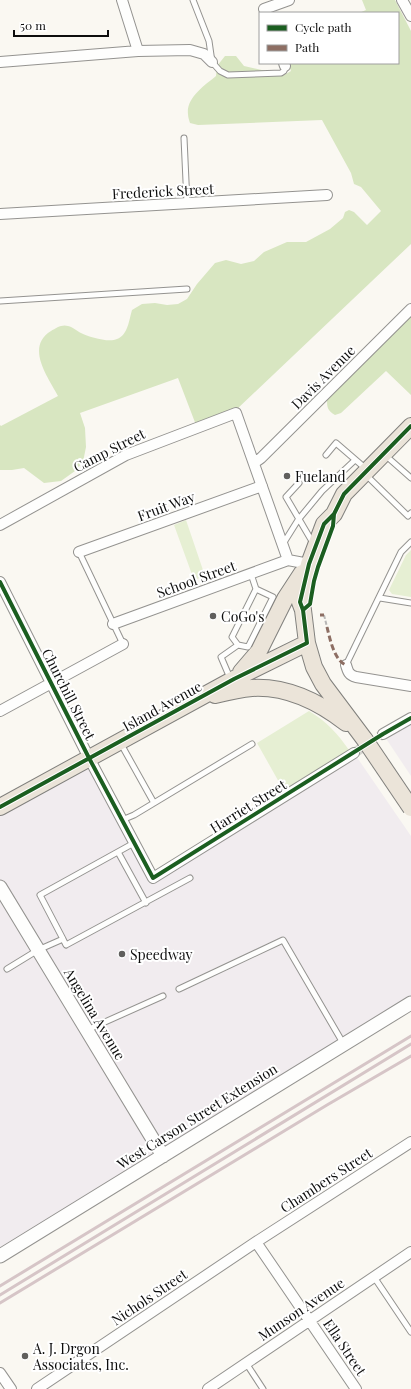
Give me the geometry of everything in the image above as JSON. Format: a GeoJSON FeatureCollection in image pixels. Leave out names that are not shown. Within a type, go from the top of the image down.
{"type":"FeatureCollection","features":[{"type":"Feature","properties":{"kind":"main road"},"geometry":{"type":"LineString","coordinates":[[411,426],[344,494],[334,514],[324,524],[309,564],[300,602],[303,610],[307,643],[314,667],[321,680],[363,737],[411,808]]}},
{"type":"Feature","properties":{"kind":"main road"},"geometry":{"type":"LineString","coordinates":[[303,610],[310,604],[314,581],[323,551],[333,526],[334,514]]}},
{"type":"Feature","properties":{"kind":"main road"},"geometry":{"type":"LineString","coordinates":[[233,680],[247,667],[259,651],[279,598],[309,564]]}},
{"type":"Feature","properties":{"kind":"main road","name":"Island Avenue"},"geometry":{"type":"LineString","coordinates":[[0,807],[201,697],[307,643]]}},
{"type":"Feature","properties":{"kind":"main road"},"geometry":{"type":"LineString","coordinates":[[201,697],[251,688],[263,688],[287,692],[320,705],[363,737]]}},
{"type":"Feature","properties":{"kind":"street"},"geometry":{"type":"LineString","coordinates":[[122,0],[138,51]]}},
{"type":"Feature","properties":{"kind":"street"},"geometry":{"type":"LineString","coordinates":[[263,7],[288,0]]}},
{"type":"Feature","properties":{"kind":"street"},"geometry":{"type":"LineString","coordinates":[[402,0],[411,16]]}},
{"type":"Feature","properties":{"kind":"street"},"geometry":{"type":"LineString","coordinates":[[0,62],[138,51],[190,50],[204,54],[212,62]]}},
{"type":"Feature","properties":{"kind":"street","name":"Frederick Street"},"geometry":{"type":"LineString","coordinates":[[0,214],[327,195]]}},
{"type":"Feature","properties":{"kind":"street","name":"Davis Avenue"},"geometry":{"type":"LineString","coordinates":[[254,463],[261,458],[411,309]]}},
{"type":"Feature","properties":{"kind":"street","name":"Camp Street"},"geometry":{"type":"LineString","coordinates":[[0,526],[126,455],[236,413],[254,463]]}},
{"type":"Feature","properties":{"kind":"street"},"geometry":{"type":"LineString","coordinates":[[254,463],[288,560],[309,564]]}},
{"type":"Feature","properties":{"kind":"street","name":"Fruit Way"},"geometry":{"type":"LineString","coordinates":[[79,552],[262,486]]}},
{"type":"Feature","properties":{"kind":"street","name":"School Street"},"geometry":{"type":"LineString","coordinates":[[113,624],[288,560]]}},
{"type":"Feature","properties":{"kind":"street","name":"Churchill Street"},"geometry":{"type":"LineString","coordinates":[[0,582],[89,758],[153,878]]}},
{"type":"Feature","properties":{"kind":"street"},"geometry":{"type":"LineString","coordinates":[[0,711],[123,644]]}},
{"type":"Feature","properties":{"kind":"street"},"geometry":{"type":"LineString","coordinates":[[346,665],[351,675],[356,677],[411,686]]}},
{"type":"Feature","properties":{"kind":"street"},"geometry":{"type":"LineString","coordinates":[[383,734],[411,718]]}},
{"type":"Feature","properties":{"kind":"street","name":"Harriet Street"},"geometry":{"type":"LineString","coordinates":[[153,878],[354,753]]}},
{"type":"Feature","properties":{"kind":"street","name":"Angelina Avenue"},"geometry":{"type":"LineString","coordinates":[[1,890],[163,1156]]}},
{"type":"Feature","properties":{"kind":"street","name":"West Carson Street Extension"},"geometry":{"type":"LineString","coordinates":[[0,1256],[411,1003]]}},
{"type":"Feature","properties":{"kind":"street","name":"Chambers Street"},"geometry":{"type":"LineString","coordinates":[[256,1242],[411,1142]]}},
{"type":"Feature","properties":{"kind":"street","name":"Ella Street"},"geometry":{"type":"LineString","coordinates":[[256,1242],[356,1389]]}},
{"type":"Feature","properties":{"kind":"street","name":"Nichols Street"},"geometry":{"type":"LineString","coordinates":[[37,1389],[256,1242]]}},
{"type":"Feature","properties":{"kind":"street","name":"Munson Avenue"},"geometry":{"type":"LineString","coordinates":[[208,1389],[411,1252]]}},
{"type":"Feature","properties":{"kind":"street"},"geometry":{"type":"LineString","coordinates":[[0,1373],[11,1389]]}},
{"type":"Feature","properties":{"kind":"lane"},"geometry":{"type":"LineString","coordinates":[[193,0],[209,41],[212,62],[220,71],[228,75],[281,73],[284,71],[285,64]]}},
{"type":"Feature","properties":{"kind":"lane"},"geometry":{"type":"LineString","coordinates":[[184,138],[187,203]]}},
{"type":"Feature","properties":{"kind":"lane"},"geometry":{"type":"LineString","coordinates":[[0,301],[187,289]]}},
{"type":"Feature","properties":{"kind":"lane"},"geometry":{"type":"LineString","coordinates":[[326,455],[336,443],[355,460],[408,516],[411,513]]}},
{"type":"Feature","properties":{"kind":"lane"},"geometry":{"type":"LineString","coordinates":[[384,454],[411,478]]}},
{"type":"Feature","properties":{"kind":"lane"},"geometry":{"type":"LineString","coordinates":[[282,545],[298,520],[322,491],[355,460]]}},
{"type":"Feature","properties":{"kind":"lane"},"geometry":{"type":"LineString","coordinates":[[299,483],[286,497],[298,520],[315,546]]}},
{"type":"Feature","properties":{"kind":"lane"},"geometry":{"type":"LineString","coordinates":[[346,665],[380,598],[401,552],[411,542]]}},
{"type":"Feature","properties":{"kind":"lane"},"geometry":{"type":"LineString","coordinates":[[79,552],[123,644]]}},
{"type":"Feature","properties":{"kind":"lane"},"geometry":{"type":"LineString","coordinates":[[251,574],[256,588],[232,638],[238,645],[248,647],[279,598],[256,588]]}},
{"type":"Feature","properties":{"kind":"lane"},"geometry":{"type":"LineString","coordinates":[[380,598],[411,603]]}},
{"type":"Feature","properties":{"kind":"lane"},"geometry":{"type":"LineString","coordinates":[[233,680],[221,657],[238,645]]}},
{"type":"Feature","properties":{"kind":"lane"},"geometry":{"type":"LineString","coordinates":[[120,741],[154,804]]}},
{"type":"Feature","properties":{"kind":"lane"},"geometry":{"type":"LineString","coordinates":[[122,820],[154,804],[252,744]]}},
{"type":"Feature","properties":{"kind":"lane"},"geometry":{"type":"LineString","coordinates":[[134,843],[40,895],[66,945],[190,878]]}},
{"type":"Feature","properties":{"kind":"lane"},"geometry":{"type":"LineString","coordinates":[[118,852],[146,903]]}},
{"type":"Feature","properties":{"kind":"lane"},"geometry":{"type":"LineString","coordinates":[[7,969],[38,950],[63,939]]}},
{"type":"Feature","properties":{"kind":"lane"},"geometry":{"type":"LineString","coordinates":[[179,989],[283,940],[344,1044]]}},
{"type":"Feature","properties":{"kind":"lane"},"geometry":{"type":"LineString","coordinates":[[87,1031],[163,996]]}},
{"type":"Feature","properties":{"kind":"lane"},"geometry":{"type":"LineString","coordinates":[[374,1277],[411,1332]]}},
{"type":"Feature","properties":{"kind":"lane"},"geometry":{"type":"LineString","coordinates":[[246,1363],[263,1389]]}},
{"type":"Feature","properties":{"kind":"path"},"geometry":{"type":"LineString","coordinates":[[324,615],[327,628]]}},
{"type":"Feature","properties":{"kind":"shaded area"},"geometry":{"type":"Polygon","coordinates":[[[411,718],[411,776],[383,734],[411,718]]]}},
{"type":"Feature","properties":{"kind":"shaded area"},"geometry":{"type":"Polygon","coordinates":[[[354,753],[411,836],[411,1003],[0,1256],[0,807],[89,758],[153,878],[354,753]]]}},
{"type":"Feature","properties":{"kind":"green space"},"geometry":{"type":"Polygon","coordinates":[[[362,0],[395,0],[411,31],[411,244],[236,410],[196,425],[178,378],[80,413],[85,428],[86,447],[83,462],[75,471],[61,481],[44,483],[24,468],[0,470],[0,425],[1,426],[58,396],[45,371],[39,354],[40,345],[43,338],[51,331],[59,327],[66,326],[72,327],[85,335],[94,338],[104,340],[117,339],[126,331],[132,310],[142,304],[178,304],[187,299],[197,284],[215,263],[226,260],[241,264],[254,261],[264,252],[287,242],[306,242],[330,229],[343,218],[345,212],[349,210],[354,212],[367,225],[381,211],[361,187],[354,184],[351,173],[322,120],[198,125],[190,123],[188,115],[188,108],[193,97],[216,76],[217,66],[225,56],[236,56],[244,66],[284,75],[291,71],[288,64],[399,64],[399,12],[361,12],[366,10],[362,0]]]}},
{"type":"Feature","properties":{"kind":"green space"},"geometry":{"type":"Polygon","coordinates":[[[411,315],[411,395],[386,371],[341,413],[335,415],[329,411],[327,400],[411,315]]]}},
{"type":"Feature","properties":{"kind":"green space"},"geometry":{"type":"Polygon","coordinates":[[[186,520],[205,576],[194,580],[174,525],[186,520]]]}},
{"type":"Feature","properties":{"kind":"green space"},"geometry":{"type":"Polygon","coordinates":[[[411,550],[411,597],[392,594],[389,590],[406,555],[411,550]]]}},
{"type":"Feature","properties":{"kind":"green space"},"geometry":{"type":"Polygon","coordinates":[[[309,711],[331,728],[349,750],[284,791],[257,743],[309,711]]]}},
{"type":"Feature","properties":{"kind":"tunnel"},"geometry":{"type":"LineString","coordinates":[[354,753],[383,734]]}},
{"type":"Feature","properties":{"kind":"railway"},"geometry":{"type":"LineString","coordinates":[[0,1286],[411,1036]]}},
{"type":"Feature","properties":{"kind":"railway"},"geometry":{"type":"LineString","coordinates":[[0,1295],[411,1044]]}},
{"type":"Feature","properties":{"kind":"railway"},"geometry":{"type":"LineString","coordinates":[[0,1303],[327,1105],[411,1056]]}},
{"type":"Feature","properties":{"kind":"marked path"},"geometry":{"type":"LineString","coordinates":[[327,627],[331,643],[338,659],[346,665]]}},
{"type":"Feature","properties":{"kind":"cycle path"},"geometry":{"type":"LineString","coordinates":[[0,807],[234,679],[307,643],[303,610],[300,602],[309,564],[324,524],[334,514],[344,494],[411,426]]}},
{"type":"Feature","properties":{"kind":"cycle path"},"geometry":{"type":"LineString","coordinates":[[303,610],[310,604],[318,567],[333,526],[334,514]]}},
{"type":"Feature","properties":{"kind":"cycle path"},"geometry":{"type":"LineString","coordinates":[[0,582],[89,758],[153,878],[411,718]]}},
{"type":"Feature","properties":{"kind":"place","name":"Fueland"},"geometry":{"type":"Point","coordinates":[287,476]}},
{"type":"Feature","properties":{"kind":"place","name":"CoGo's"},"geometry":{"type":"Point","coordinates":[213,616]}},
{"type":"Feature","properties":{"kind":"place","name":"Speedway"},"geometry":{"type":"Point","coordinates":[122,954]}},
{"type":"Feature","properties":{"kind":"place","name":"A. J. Drgon Associates, Inc."},"geometry":{"type":"Point","coordinates":[25,1356]}}]}
